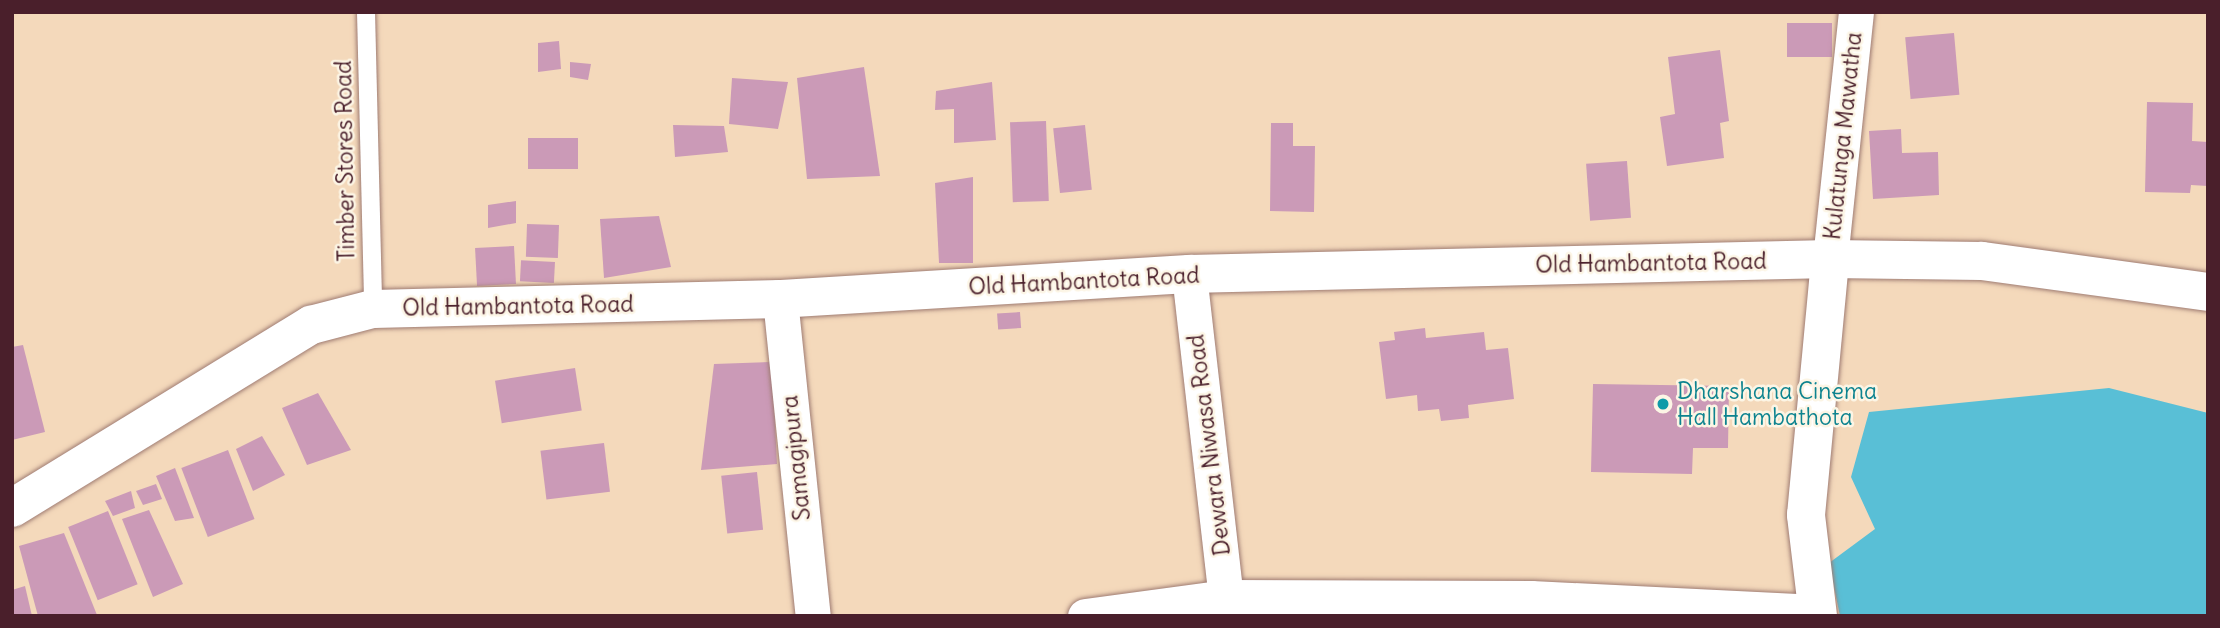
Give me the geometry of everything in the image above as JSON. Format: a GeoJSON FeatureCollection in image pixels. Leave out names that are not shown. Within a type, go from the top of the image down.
{"type":"FeatureCollection","features":[{"type":"Feature","properties":{"kind":"main road","name":"Old Hambantota Road"},"geometry":{"type":"LineString","coordinates":[[12,508],[311,326],[373,309],[780,299],[1189,274],[1830,259],[1982,261],[2208,292]]}},
{"type":"Feature","properties":{"kind":"main road"},"geometry":{"type":"LineString","coordinates":[[1818,614],[1806,514],[1830,259]]}},
{"type":"Feature","properties":{"kind":"street","name":"Kulatunga Mawatha"},"geometry":{"type":"LineString","coordinates":[[1830,259],[1856,12]]}},
{"type":"Feature","properties":{"kind":"street","name":"Dewara Niwasa Road"},"geometry":{"type":"LineString","coordinates":[[1189,274],[1227,606]]}},
{"type":"Feature","properties":{"kind":"street","name":"Samagipura"},"geometry":{"type":"LineString","coordinates":[[780,299],[813,616]]}},
{"type":"Feature","properties":{"kind":"street"},"geometry":{"type":"LineString","coordinates":[[1085,616],[1227,606],[1531,598],[1818,614]]}},
{"type":"Feature","properties":{"kind":"lane","name":"Timber Stores Road"},"geometry":{"type":"LineString","coordinates":[[366,12],[373,309]]}},
{"type":"Feature","properties":{"kind":"water"},"geometry":{"type":"Polygon","coordinates":[[[2109,388],[2208,413],[2208,616],[1840,616],[1829,563],[1875,529],[1851,477],[1869,412],[2109,388]]]}},
{"type":"Feature","properties":{"kind":"building"},"geometry":{"type":"Polygon","coordinates":[[[1787,23],[1832,23],[1832,57],[1787,57],[1787,23]]]}},
{"type":"Feature","properties":{"kind":"building"},"geometry":{"type":"Polygon","coordinates":[[[1954,33],[1959,95],[1911,99],[1905,37],[1954,33]]]}},
{"type":"Feature","properties":{"kind":"building"},"geometry":{"type":"Polygon","coordinates":[[[559,41],[561,69],[538,72],[538,43],[559,41]]]}},
{"type":"Feature","properties":{"kind":"building"},"geometry":{"type":"Polygon","coordinates":[[[1720,50],[1729,121],[1720,123],[1724,158],[1667,166],[1660,117],[1675,114],[1668,57],[1720,50]]]}},
{"type":"Feature","properties":{"kind":"building"},"geometry":{"type":"Polygon","coordinates":[[[570,62],[591,64],[588,80],[570,77],[570,62]]]}},
{"type":"Feature","properties":{"kind":"building"},"geometry":{"type":"Polygon","coordinates":[[[864,67],[880,176],[807,179],[797,78],[864,67]]]}},
{"type":"Feature","properties":{"kind":"building"},"geometry":{"type":"Polygon","coordinates":[[[732,78],[788,82],[778,129],[729,124],[732,78]]]}},
{"type":"Feature","properties":{"kind":"building"},"geometry":{"type":"Polygon","coordinates":[[[992,82],[996,140],[954,143],[954,109],[935,110],[936,91],[992,82]]]}},
{"type":"Feature","properties":{"kind":"building"},"geometry":{"type":"Polygon","coordinates":[[[2147,102],[2193,103],[2192,141],[2208,142],[2208,186],[2191,185],[2190,193],[2145,192],[2147,102]]]}},
{"type":"Feature","properties":{"kind":"building"},"geometry":{"type":"Polygon","coordinates":[[[1046,121],[1049,201],[1013,202],[1010,122],[1046,121]]]}},
{"type":"Feature","properties":{"kind":"building"},"geometry":{"type":"Polygon","coordinates":[[[1271,123],[1293,123],[1293,146],[1315,146],[1314,212],[1270,211],[1271,123]]]}},
{"type":"Feature","properties":{"kind":"building"},"geometry":{"type":"Polygon","coordinates":[[[673,125],[724,126],[728,152],[675,157],[673,125]]]}},
{"type":"Feature","properties":{"kind":"building"},"geometry":{"type":"Polygon","coordinates":[[[1085,125],[1092,190],[1060,193],[1053,128],[1085,125]]]}},
{"type":"Feature","properties":{"kind":"building"},"geometry":{"type":"Polygon","coordinates":[[[1901,129],[1902,153],[1938,152],[1939,195],[1873,199],[1869,131],[1901,129]]]}},
{"type":"Feature","properties":{"kind":"building"},"geometry":{"type":"Polygon","coordinates":[[[528,138],[578,138],[578,169],[528,169],[528,138]]]}},
{"type":"Feature","properties":{"kind":"building"},"geometry":{"type":"Polygon","coordinates":[[[1627,161],[1631,218],[1590,221],[1586,164],[1627,161]]]}},
{"type":"Feature","properties":{"kind":"building"},"geometry":{"type":"Polygon","coordinates":[[[973,177],[973,263],[939,263],[935,183],[973,177]]]}},
{"type":"Feature","properties":{"kind":"building"},"geometry":{"type":"Polygon","coordinates":[[[516,201],[516,223],[488,228],[488,205],[516,201]]]}},
{"type":"Feature","properties":{"kind":"building"},"geometry":{"type":"Polygon","coordinates":[[[659,216],[671,267],[604,278],[600,219],[659,216]]]}},
{"type":"Feature","properties":{"kind":"building"},"geometry":{"type":"Polygon","coordinates":[[[527,224],[559,225],[558,258],[526,257],[527,224]]]}},
{"type":"Feature","properties":{"kind":"building"},"geometry":{"type":"Polygon","coordinates":[[[514,246],[516,284],[477,286],[475,248],[514,246]]]}},
{"type":"Feature","properties":{"kind":"building"},"geometry":{"type":"Polygon","coordinates":[[[521,260],[555,262],[554,283],[520,281],[521,260]]]}},
{"type":"Feature","properties":{"kind":"building"},"geometry":{"type":"Polygon","coordinates":[[[1020,312],[1021,328],[998,330],[997,314],[1020,312]]]}},
{"type":"Feature","properties":{"kind":"building"},"geometry":{"type":"Polygon","coordinates":[[[1425,328],[1426,338],[1484,332],[1486,350],[1508,348],[1514,399],[1468,405],[1469,418],[1441,421],[1439,409],[1418,411],[1417,395],[1386,399],[1379,342],[1395,340],[1394,332],[1425,328]]]}},
{"type":"Feature","properties":{"kind":"building"},"geometry":{"type":"Polygon","coordinates":[[[23,345],[45,432],[12,440],[12,347],[23,345]]]}},
{"type":"Feature","properties":{"kind":"building"},"geometry":{"type":"Polygon","coordinates":[[[772,362],[777,464],[701,470],[714,364],[772,362]]]}},
{"type":"Feature","properties":{"kind":"building"},"geometry":{"type":"Polygon","coordinates":[[[575,368],[582,410],[502,423],[495,381],[575,368]]]}},
{"type":"Feature","properties":{"kind":"building"},"geometry":{"type":"Polygon","coordinates":[[[1593,384],[1729,386],[1728,448],[1693,448],[1692,474],[1591,472],[1593,384]]]}},
{"type":"Feature","properties":{"kind":"building"},"geometry":{"type":"Polygon","coordinates":[[[318,393],[351,450],[307,465],[282,408],[318,393]]]}},
{"type":"Feature","properties":{"kind":"building"},"geometry":{"type":"Polygon","coordinates":[[[262,436],[285,475],[253,491],[236,449],[262,436]]]}},
{"type":"Feature","properties":{"kind":"building"},"geometry":{"type":"Polygon","coordinates":[[[604,443],[610,492],[546,499],[540,451],[604,443]]]}},
{"type":"Feature","properties":{"kind":"building"},"geometry":{"type":"Polygon","coordinates":[[[228,450],[255,519],[208,537],[181,468],[228,450]]]}},
{"type":"Feature","properties":{"kind":"building"},"geometry":{"type":"Polygon","coordinates":[[[175,468],[194,518],[175,521],[156,476],[175,468]]]}},
{"type":"Feature","properties":{"kind":"building"},"geometry":{"type":"Polygon","coordinates":[[[757,472],[763,530],[727,533],[721,476],[757,472]]]}},
{"type":"Feature","properties":{"kind":"building"},"geometry":{"type":"Polygon","coordinates":[[[156,484],[162,499],[143,505],[136,491],[156,484]]]}},
{"type":"Feature","properties":{"kind":"building"},"geometry":{"type":"Polygon","coordinates":[[[131,491],[135,508],[113,516],[105,501],[131,491]]]}},
{"type":"Feature","properties":{"kind":"building"},"geometry":{"type":"Polygon","coordinates":[[[149,510],[183,584],[153,597],[122,519],[149,510]]]}},
{"type":"Feature","properties":{"kind":"building"},"geometry":{"type":"Polygon","coordinates":[[[108,511],[138,584],[98,600],[68,527],[108,511]]]}},
{"type":"Feature","properties":{"kind":"building"},"geometry":{"type":"Polygon","coordinates":[[[64,533],[97,615],[38,616],[19,546],[64,533]]]}},
{"type":"Feature","properties":{"kind":"building"},"geometry":{"type":"Polygon","coordinates":[[[25,586],[32,616],[12,616],[12,590],[25,586]]]}},
{"type":"Feature","properties":{"kind":"place","name":"Dharshana Cinema Hall Hambathota"},"geometry":{"type":"Point","coordinates":[1663,404]}}]}
